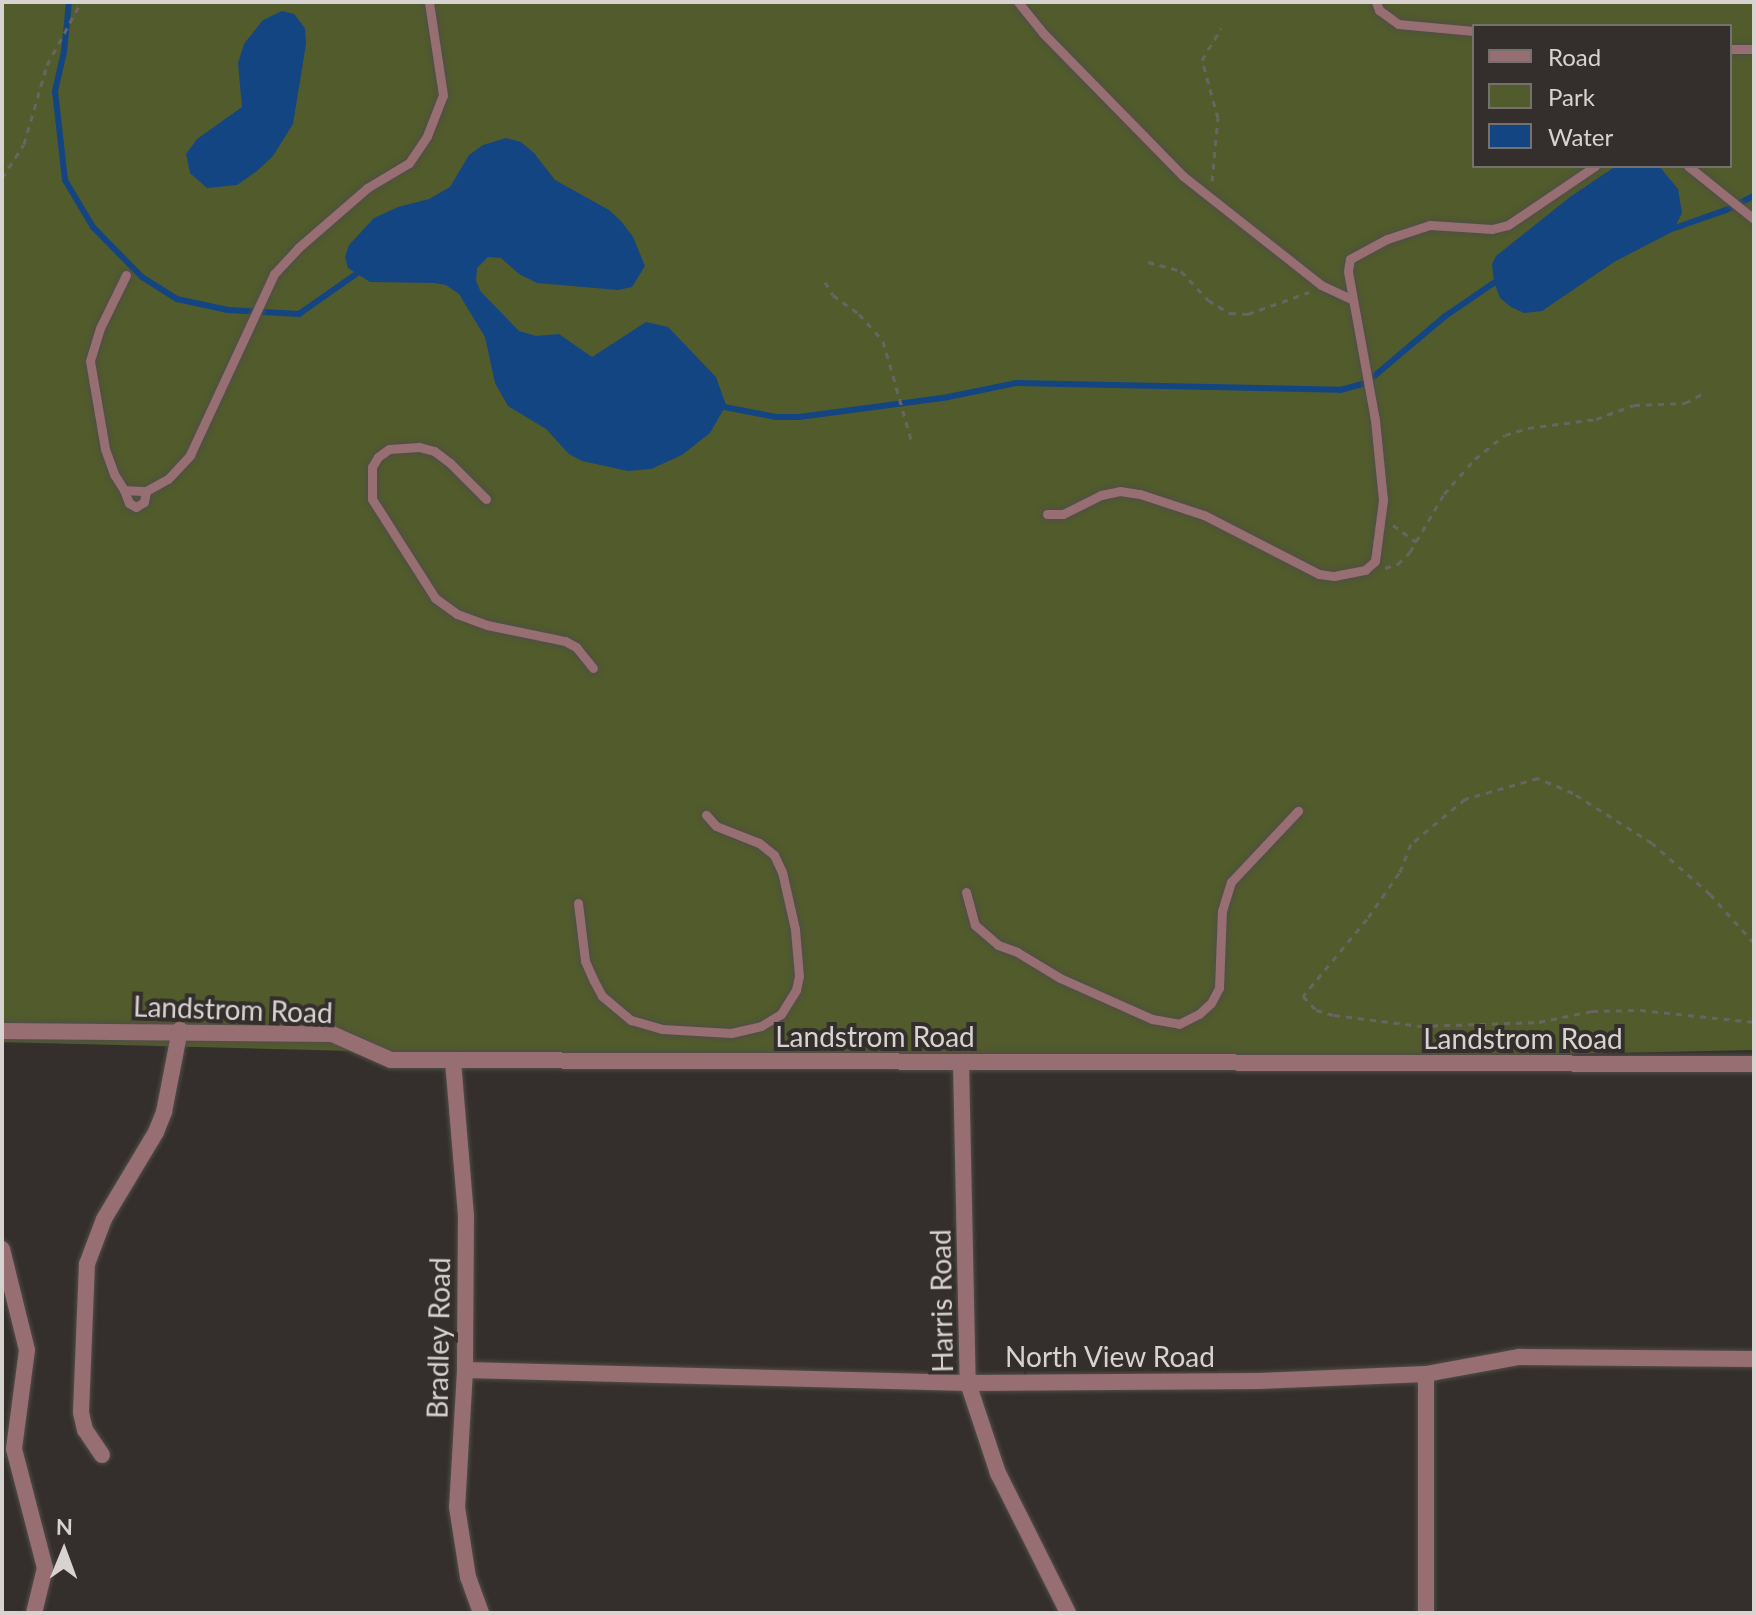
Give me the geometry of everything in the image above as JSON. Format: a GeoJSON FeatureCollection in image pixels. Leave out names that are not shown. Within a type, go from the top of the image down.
{"type":"FeatureCollection","features":[{"type":"Feature","properties":{"kind":"street","name":"Landstrom Road"},"geometry":{"type":"LineString","coordinates":[[2,1031],[180,1030],[332,1034],[391,1060],[1754,1064]]}},
{"type":"Feature","properties":{"kind":"street"},"geometry":{"type":"LineString","coordinates":[[102,1455],[85,1430],[81,1412],[87,1264],[104,1219],[156,1132],[164,1112],[180,1030]]}},
{"type":"Feature","properties":{"kind":"street","name":"Bradley Road"},"geometry":{"type":"LineString","coordinates":[[453,1061],[466,1216],[465,1370],[457,1507],[468,1577],[481,1613]]}},
{"type":"Feature","properties":{"kind":"street","name":"Harris Road"},"geometry":{"type":"LineString","coordinates":[[961,1062],[968,1383],[998,1473],[1068,1613]]}},
{"type":"Feature","properties":{"kind":"street"},"geometry":{"type":"LineString","coordinates":[[2,1249],[27,1350],[14,1449],[45,1568],[34,1613]]}},
{"type":"Feature","properties":{"kind":"street","name":"North View Road"},"geometry":{"type":"LineString","coordinates":[[465,1370],[968,1383],[1259,1381],[1426,1374],[1519,1357],[1754,1359]]}},
{"type":"Feature","properties":{"kind":"street"},"geometry":{"type":"LineString","coordinates":[[1426,1374],[1426,1613]]}},
{"type":"Feature","properties":{"kind":"lane"},"geometry":{"type":"LineString","coordinates":[[126,275],[100,328],[90,361],[105,449],[124,490],[146,491],[168,479],[190,455],[274,274],[298,248],[367,188],[409,163],[427,136],[443,95],[429,2]]}},
{"type":"Feature","properties":{"kind":"lane"},"geometry":{"type":"LineString","coordinates":[[1018,2],[1043,33],[1210,199],[1321,285],[1353,300]]}},
{"type":"Feature","properties":{"kind":"lane"},"geometry":{"type":"LineString","coordinates":[[1376,2],[1379,10],[1398,24],[1472,31]]}},
{"type":"Feature","properties":{"kind":"lane"},"geometry":{"type":"LineString","coordinates":[[1732,49],[1754,49]]}},
{"type":"Feature","properties":{"kind":"lane"},"geometry":{"type":"LineString","coordinates":[[1047,514],[1063,514],[1101,495],[1120,491],[1140,494],[1204,515],[1319,574],[1343,576],[1365,570],[1375,561],[1382,523],[1375,420],[1348,271],[1350,259],[1387,239],[1430,225],[1492,229],[1508,225],[1592,168]]}},
{"type":"Feature","properties":{"kind":"lane"},"geometry":{"type":"LineString","coordinates":[[1690,168],[1754,219]]}},
{"type":"Feature","properties":{"kind":"lane"},"geometry":{"type":"LineString","coordinates":[[486,499],[434,451],[419,447],[389,449],[372,467],[372,499],[435,598],[457,614],[487,625],[565,641],[576,647],[593,668]]}},
{"type":"Feature","properties":{"kind":"lane"},"geometry":{"type":"LineString","coordinates":[[966,892],[975,925],[998,945],[1017,952],[1060,978],[1152,1019],[1179,1024],[1199,1014],[1211,1003],[1219,988],[1222,911],[1231,882],[1298,811]]}},
{"type":"Feature","properties":{"kind":"lane"},"geometry":{"type":"LineString","coordinates":[[578,903],[585,961],[594,981],[612,1006],[631,1020],[662,1029],[731,1033],[761,1026],[781,1014],[796,990],[799,976],[795,929],[782,872],[774,855],[759,843],[716,826],[706,815]]}},
{"type":"Feature","properties":{"kind":"path"},"geometry":{"type":"LineString","coordinates":[[2,178],[24,144],[47,65],[81,2]]}},
{"type":"Feature","properties":{"kind":"path"},"geometry":{"type":"LineString","coordinates":[[1210,199],[1218,118],[1202,60],[1221,28]]}},
{"type":"Feature","properties":{"kind":"path"},"geometry":{"type":"LineString","coordinates":[[1148,262],[1161,263],[1181,271],[1208,300],[1230,313],[1248,314],[1283,303],[1321,285]]}},
{"type":"Feature","properties":{"kind":"path"},"geometry":{"type":"LineString","coordinates":[[825,282],[833,295],[859,314],[883,341],[912,443]]}},
{"type":"Feature","properties":{"kind":"path"},"geometry":{"type":"LineString","coordinates":[[1365,570],[1391,568],[1410,552],[1444,494],[1482,452],[1505,435],[1528,428],[1596,419],[1634,405],[1685,403],[1706,392]]}},
{"type":"Feature","properties":{"kind":"path"},"geometry":{"type":"LineString","coordinates":[[1382,523],[1393,525],[1416,542]]}},
{"type":"Feature","properties":{"kind":"path"},"geometry":{"type":"LineString","coordinates":[[1754,943],[1710,894],[1634,830],[1573,793],[1538,778],[1465,799],[1411,844],[1399,873],[1367,919],[1303,996],[1316,1010],[1334,1015],[1420,1026],[1539,1022],[1592,1011],[1640,1010],[1754,1022]]}},
{"type":"Feature","properties":{"kind":"green space"},"geometry":{"type":"Polygon","coordinates":[[[2,2],[1754,2],[1754,1050],[1169,1063],[509,1055],[2,1042],[2,2]]]}},
{"type":"Feature","properties":{"kind":"water"},"geometry":{"type":"Polygon","coordinates":[[[282,11],[294,14],[305,28],[306,44],[293,124],[273,156],[257,171],[237,185],[207,188],[190,173],[186,154],[197,139],[242,107],[238,63],[244,44],[263,20],[282,11]]]}},
{"type":"Feature","properties":{"kind":"water"},"geometry":{"type":"Polygon","coordinates":[[[506,138],[521,142],[555,180],[609,210],[621,221],[633,237],[645,266],[632,287],[618,290],[537,283],[519,274],[501,258],[488,257],[477,268],[476,281],[481,292],[519,331],[536,336],[559,334],[592,357],[646,322],[668,327],[716,377],[726,405],[710,433],[682,455],[651,469],[628,471],[582,461],[569,454],[546,429],[508,406],[495,383],[485,337],[459,294],[446,285],[434,283],[370,282],[348,268],[345,257],[349,245],[374,218],[398,207],[429,199],[450,187],[469,155],[483,145],[506,138]]]}},
{"type":"Feature","properties":{"kind":"water"},"geometry":{"type":"Polygon","coordinates":[[[1613,168],[1661,168],[1678,189],[1682,213],[1668,234],[1614,262],[1542,311],[1524,313],[1511,307],[1500,298],[1494,282],[1492,264],[1496,256],[1570,197],[1613,168]]]}},
{"type":"Feature","properties":{"kind":"waterway"},"geometry":{"type":"LineString","coordinates":[[69,2],[64,52],[55,91],[65,180],[93,227],[142,277],[177,299],[228,310],[299,314],[359,272]]}},
{"type":"Feature","properties":{"kind":"waterway"},"geometry":{"type":"LineString","coordinates":[[1669,230],[1726,210],[1754,196]]}},
{"type":"Feature","properties":{"kind":"waterway"},"geometry":{"type":"LineString","coordinates":[[719,406],[776,417],[799,417],[948,397],[1016,383],[1340,390],[1366,383],[1444,317],[1501,278]]}}]}
